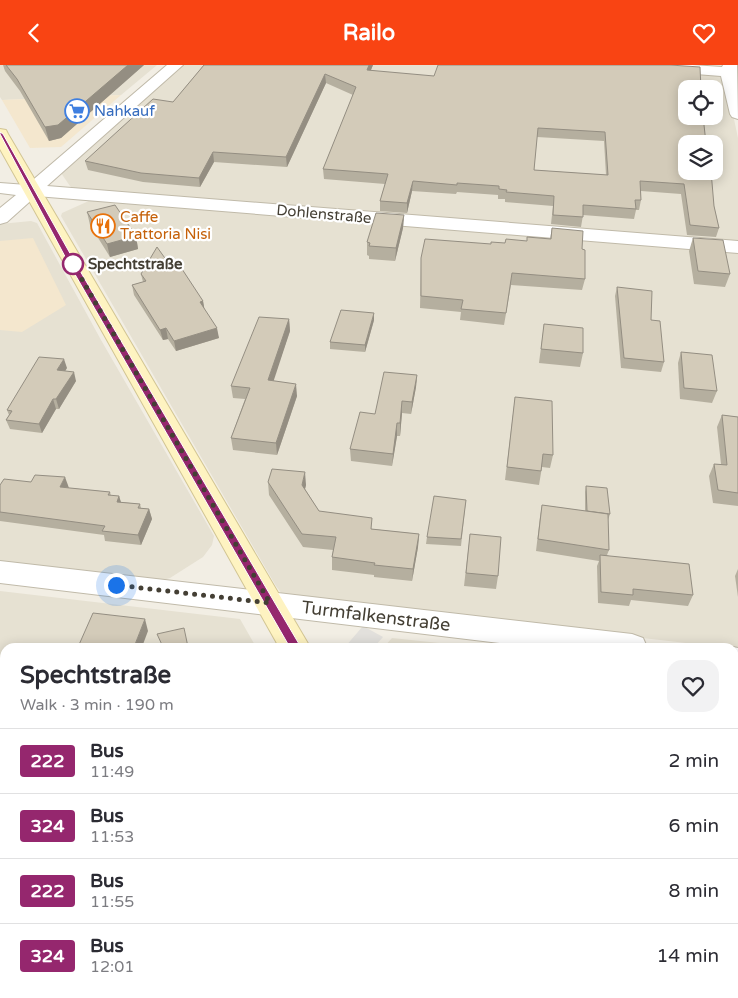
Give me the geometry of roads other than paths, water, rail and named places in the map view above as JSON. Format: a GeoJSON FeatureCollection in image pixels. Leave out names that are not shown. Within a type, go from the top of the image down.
{"type":"FeatureCollection","features":[{"type":"Feature","properties":{"kind":"main road"},"geometry":{"type":"LineString","coordinates":[[0,134],[293,643]]}},
{"type":"Feature","properties":{"kind":"street"},"geometry":{"type":"LineString","coordinates":[[0,218],[176,65]]}},
{"type":"Feature","properties":{"kind":"street"},"geometry":{"type":"LineString","coordinates":[[632,65],[732,70],[738,114]]}},
{"type":"Feature","properties":{"kind":"street","name":"Dohlenstraße"},"geometry":{"type":"LineString","coordinates":[[0,188],[738,247]]}},
{"type":"Feature","properties":{"kind":"street","name":"Turmfalkenstraße"},"geometry":{"type":"LineString","coordinates":[[0,572],[599,643]]}},
{"type":"Feature","properties":{"kind":"place","name":"Nahkauf"},"geometry":{"type":"Point","coordinates":[77,111]}},
{"type":"Feature","properties":{"kind":"place","name":"Caffe Trattoria Nisi"},"geometry":{"type":"Point","coordinates":[103,226]}},
{"type":"Feature","properties":{"kind":"place","name":"Spechtstraße"},"geometry":{"type":"Point","coordinates":[73,264]}}]}
